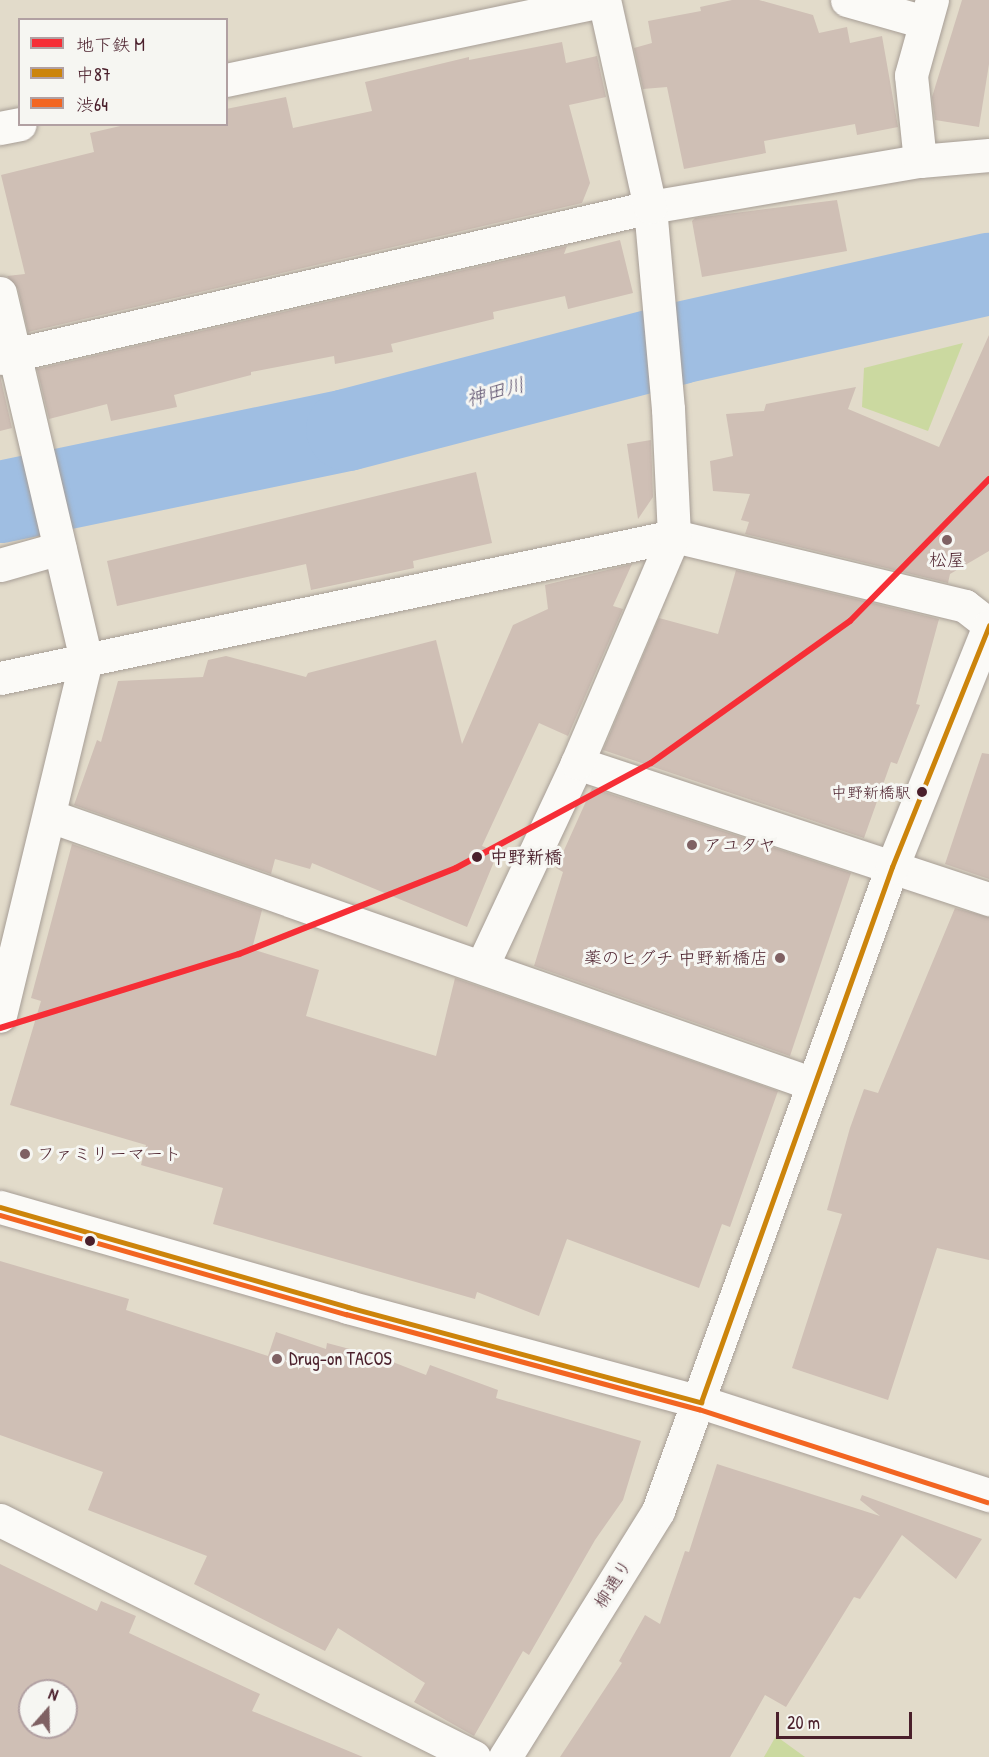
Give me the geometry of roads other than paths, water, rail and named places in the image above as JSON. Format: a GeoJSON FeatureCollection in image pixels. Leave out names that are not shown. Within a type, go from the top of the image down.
{"type":"FeatureCollection","features":[{"type":"Feature","properties":{"kind":"street"},"geometry":{"type":"LineString","coordinates":[[228,80],[604,0],[650,207],[668,399],[674,536],[578,763],[482,966]]}},
{"type":"Feature","properties":{"kind":"street"},"geometry":{"type":"LineString","coordinates":[[847,0],[928,11],[910,75],[920,162]]}},
{"type":"Feature","properties":{"kind":"street"},"geometry":{"type":"LineString","coordinates":[[0,128],[18,124]]}},
{"type":"Feature","properties":{"kind":"street"},"geometry":{"type":"LineString","coordinates":[[8,356],[650,207],[920,162],[989,155]]}},
{"type":"Feature","properties":{"kind":"street"},"geometry":{"type":"LineString","coordinates":[[0,293],[8,356],[39,454],[86,660],[0,1016]]}},
{"type":"Feature","properties":{"kind":"street"},"geometry":{"type":"LineString","coordinates":[[0,678],[674,536],[965,606],[989,626]]}},
{"type":"Feature","properties":{"kind":"street"},"geometry":{"type":"LineString","coordinates":[[0,565],[59,544]]}},
{"type":"Feature","properties":{"kind":"street","name":"柳通り"},"geometry":{"type":"LineString","coordinates":[[506,1757],[658,1510],[701,1402],[892,867],[989,626]]}},
{"type":"Feature","properties":{"kind":"street"},"geometry":{"type":"LineString","coordinates":[[578,763],[989,899]]}},
{"type":"Feature","properties":{"kind":"street"},"geometry":{"type":"LineString","coordinates":[[50,816],[813,1084]]}},
{"type":"Feature","properties":{"kind":"street"},"geometry":{"type":"LineString","coordinates":[[0,1207],[348,1307],[701,1402],[989,1495]]}},
{"type":"Feature","properties":{"kind":"street"},"geometry":{"type":"LineString","coordinates":[[0,1520],[474,1757]]}},
{"type":"Feature","properties":{"kind":"waterway","name":"神田川"},"geometry":{"type":"LineString","coordinates":[[0,502],[347,430],[680,343],[989,274]]}},
{"type":"Feature","properties":{"kind":"metro line","name":"M"},"geometry":{"type":"LineString","coordinates":[[0,1028],[239,954],[456,868],[651,763],[850,621],[989,479]]}},
{"type":"Feature","properties":{"kind":"place","name":"松屋"},"geometry":{"type":"Point","coordinates":[947,540]}},
{"type":"Feature","properties":{"kind":"place","name":"中野新橋駅"},"geometry":{"type":"Point","coordinates":[922,792]}},
{"type":"Feature","properties":{"kind":"place","name":"アユタヤ"},"geometry":{"type":"Point","coordinates":[692,845]}},
{"type":"Feature","properties":{"kind":"place","name":"中野新橋"},"geometry":{"type":"Point","coordinates":[477,857]}},
{"type":"Feature","properties":{"kind":"place","name":"薬のヒグチ 中野新橋店"},"geometry":{"type":"Point","coordinates":[780,958]}},
{"type":"Feature","properties":{"kind":"place","name":"ファミリーマート"},"geometry":{"type":"Point","coordinates":[25,1154]}},
{"type":"Feature","properties":{"kind":"place","name":"Drug-on TACOS"},"geometry":{"type":"Point","coordinates":[277,1359]}}]}
